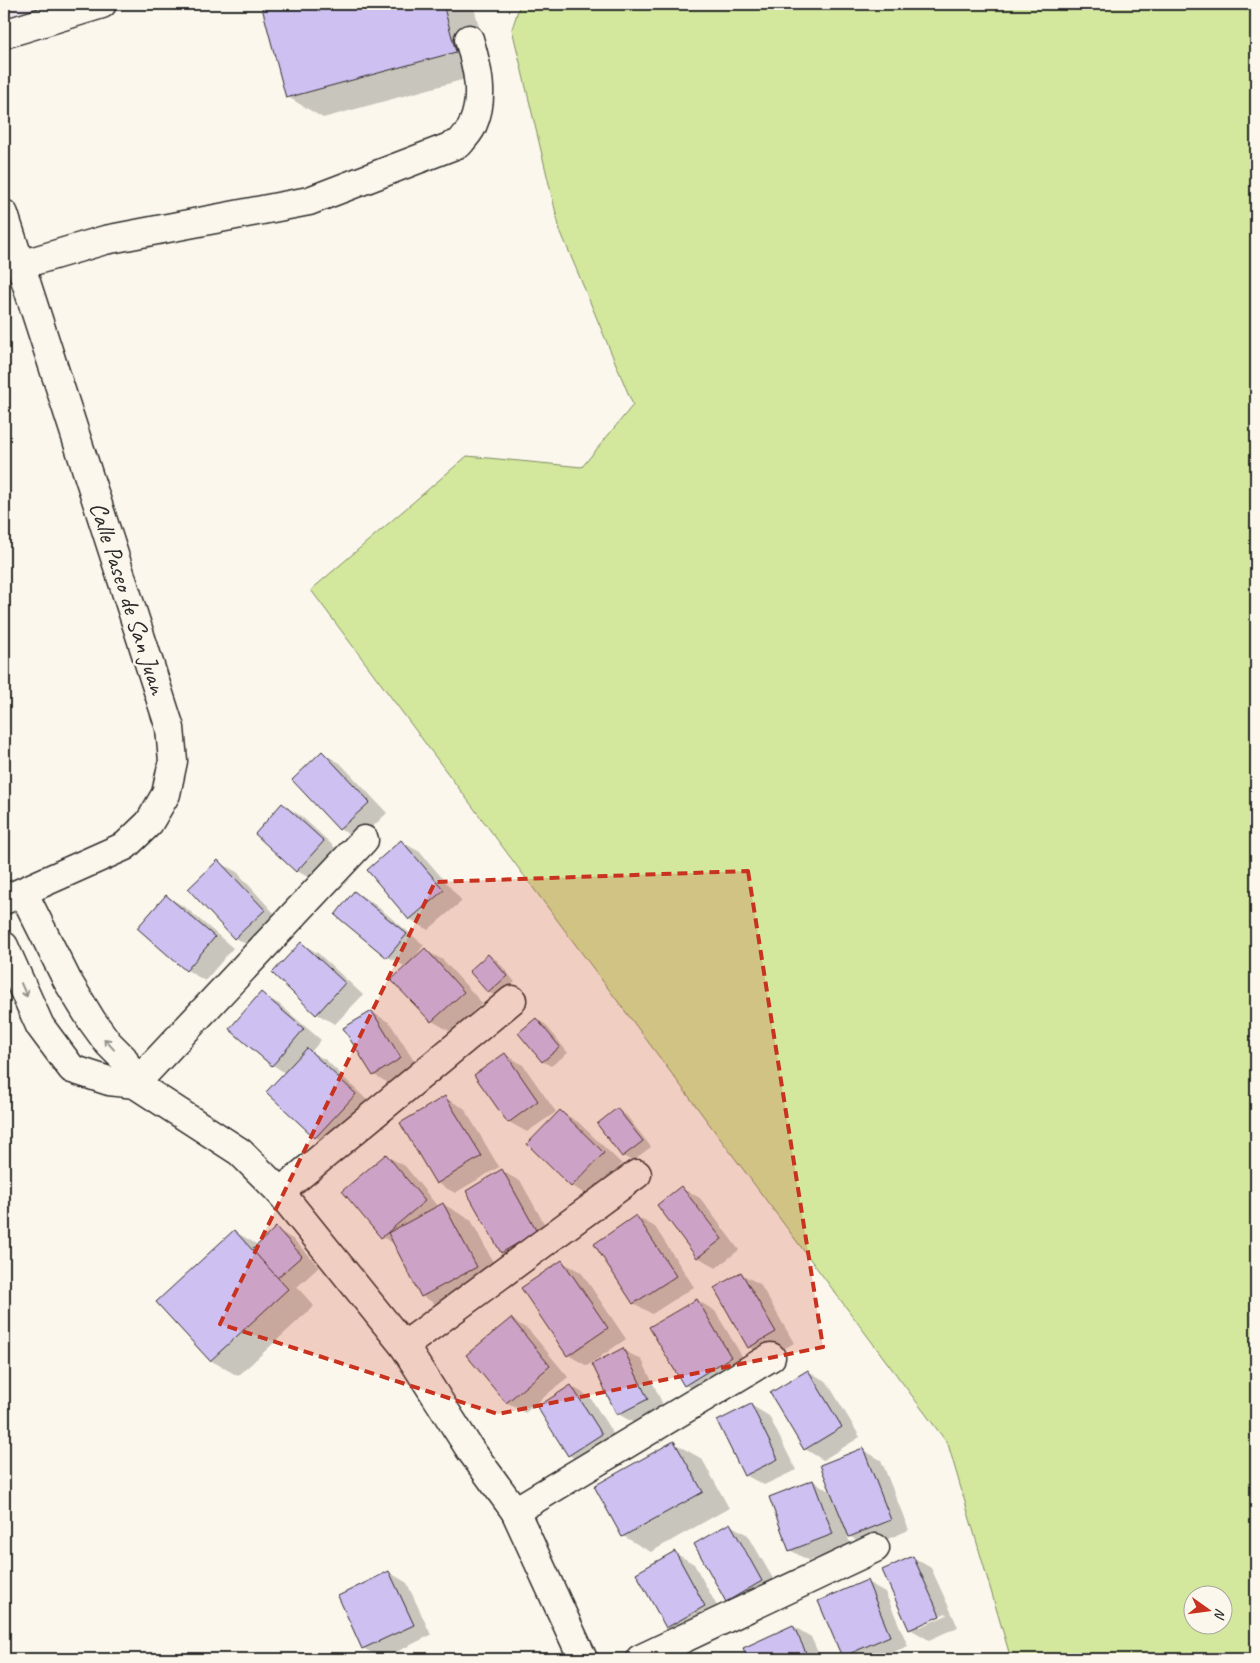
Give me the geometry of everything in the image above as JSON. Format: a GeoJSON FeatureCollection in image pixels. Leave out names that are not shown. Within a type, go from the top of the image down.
{"type":"FeatureCollection","features":[{"type":"Feature","properties":{"kind":"street"},"geometry":{"type":"LineString","coordinates":[[4,34],[102,4]]}},
{"type":"Feature","properties":{"kind":"street"},"geometry":{"type":"LineString","coordinates":[[20,265],[105,240],[309,201],[460,143],[473,124],[479,101],[477,67],[469,39]]}},
{"type":"Feature","properties":{"kind":"street","name":"Calle Paseo de San Juan"},"geometry":{"type":"LineString","coordinates":[[5,223],[170,728],[173,761],[166,794],[149,823],[125,846],[13,896]]}},
{"type":"Feature","properties":{"kind":"street"},"geometry":{"type":"LineString","coordinates":[[135,1084],[364,840]]}},
{"type":"Feature","properties":{"kind":"street"},"geometry":{"type":"LineString","coordinates":[[13,896],[92,1021],[108,1043],[123,1058],[135,1084]]}},
{"type":"Feature","properties":{"kind":"street"},"geometry":{"type":"LineString","coordinates":[[4,946],[40,1026],[72,1069],[109,1081],[135,1084],[240,1152],[280,1192],[404,1346],[469,1448],[515,1512],[583,1659]]}},
{"type":"Feature","properties":{"kind":"street"},"geometry":{"type":"LineString","coordinates":[[280,1192],[512,1000]]}},
{"type":"Feature","properties":{"kind":"street"},"geometry":{"type":"LineString","coordinates":[[404,1346],[638,1174]]}},
{"type":"Feature","properties":{"kind":"street"},"geometry":{"type":"LineString","coordinates":[[515,1512],[771,1358]]}},
{"type":"Feature","properties":{"kind":"street"},"geometry":{"type":"LineString","coordinates":[[640,1659],[875,1548]]}},
{"type":"Feature","properties":{"kind":"highlighted area"},"geometry":{"type":"Polygon","coordinates":[[[748,871],[823,1347],[498,1414],[220,1324],[435,882],[748,871]]]}},
{"type":"Feature","properties":{"kind":"shaded area"},"geometry":{"type":"Polygon","coordinates":[[[4,4],[138,4],[4,51],[4,4]]]}},
{"type":"Feature","properties":{"kind":"green space"},"geometry":{"type":"Polygon","coordinates":[[[520,4],[1256,4],[1256,356],[1254,365],[1256,393],[1256,1659],[1011,1659],[948,1444],[311,590],[467,456],[582,467],[633,405],[560,230],[512,29],[520,4]]]}},
{"type":"Feature","properties":{"kind":"building"},"geometry":{"type":"Polygon","coordinates":[[[261,4],[443,4],[456,52],[286,98],[261,4]]]}},
{"type":"Feature","properties":{"kind":"building"},"geometry":{"type":"Polygon","coordinates":[[[322,751],[370,802],[339,830],[292,780],[322,751]]]}},
{"type":"Feature","properties":{"kind":"building"},"geometry":{"type":"Polygon","coordinates":[[[282,803],[324,841],[296,872],[255,834],[282,803]]]}},
{"type":"Feature","properties":{"kind":"building"},"geometry":{"type":"Polygon","coordinates":[[[401,840],[444,890],[409,920],[367,870],[401,840]]]}},
{"type":"Feature","properties":{"kind":"building"},"geometry":{"type":"Polygon","coordinates":[[[218,860],[265,910],[234,939],[188,889],[218,860]]]}},
{"type":"Feature","properties":{"kind":"building"},"geometry":{"type":"Polygon","coordinates":[[[354,891],[407,934],[387,958],[335,915],[354,891]]]}},
{"type":"Feature","properties":{"kind":"building"},"geometry":{"type":"Polygon","coordinates":[[[166,895],[215,937],[186,971],[137,928],[166,895]]]}},
{"type":"Feature","properties":{"kind":"building"},"geometry":{"type":"Polygon","coordinates":[[[301,942],[345,983],[316,1015],[272,973],[301,942]]]}},
{"type":"Feature","properties":{"kind":"building"},"geometry":{"type":"Polygon","coordinates":[[[425,948],[464,992],[431,1022],[391,980],[425,948]]]}},
{"type":"Feature","properties":{"kind":"building"},"geometry":{"type":"Polygon","coordinates":[[[488,954],[507,976],[488,993],[469,971],[488,954]]]}},
{"type":"Feature","properties":{"kind":"building"},"geometry":{"type":"Polygon","coordinates":[[[261,992],[304,1029],[272,1066],[229,1029],[261,992]]]}},
{"type":"Feature","properties":{"kind":"building"},"geometry":{"type":"Polygon","coordinates":[[[372,1011],[401,1058],[373,1076],[343,1028],[372,1011]]]}},
{"type":"Feature","properties":{"kind":"building"},"geometry":{"type":"Polygon","coordinates":[[[536,1018],[560,1047],[542,1062],[518,1033],[536,1018]]]}},
{"type":"Feature","properties":{"kind":"building"},"geometry":{"type":"Polygon","coordinates":[[[307,1048],[356,1094],[315,1138],[266,1092],[307,1048]]]}},
{"type":"Feature","properties":{"kind":"building"},"geometry":{"type":"Polygon","coordinates":[[[505,1053],[538,1101],[508,1123],[474,1075],[505,1053]]]}},
{"type":"Feature","properties":{"kind":"building"},"geometry":{"type":"Polygon","coordinates":[[[445,1096],[482,1156],[436,1184],[400,1123],[445,1096]]]}},
{"type":"Feature","properties":{"kind":"building"},"geometry":{"type":"Polygon","coordinates":[[[617,1108],[643,1141],[622,1157],[597,1124],[617,1108]]]}},
{"type":"Feature","properties":{"kind":"building"},"geometry":{"type":"Polygon","coordinates":[[[560,1110],[604,1153],[571,1187],[527,1144],[560,1110]]]}},
{"type":"Feature","properties":{"kind":"building"},"geometry":{"type":"Polygon","coordinates":[[[386,1154],[425,1201],[381,1238],[342,1191],[386,1154]]]}},
{"type":"Feature","properties":{"kind":"building"},"geometry":{"type":"Polygon","coordinates":[[[502,1169],[537,1232],[501,1253],[466,1191],[502,1169]]]}},
{"type":"Feature","properties":{"kind":"building"},"geometry":{"type":"Polygon","coordinates":[[[681,1186],[722,1239],[697,1258],[657,1205],[681,1186]]]}},
{"type":"Feature","properties":{"kind":"building"},"geometry":{"type":"Polygon","coordinates":[[[443,1203],[477,1267],[421,1297],[388,1233],[443,1203]]]}},
{"type":"Feature","properties":{"kind":"building"},"geometry":{"type":"Polygon","coordinates":[[[636,1215],[676,1276],[633,1304],[594,1244],[636,1215]]]}},
{"type":"Feature","properties":{"kind":"building"},"geometry":{"type":"Polygon","coordinates":[[[276,1227],[302,1256],[277,1278],[252,1250],[276,1227]]]}},
{"type":"Feature","properties":{"kind":"building"},"geometry":{"type":"Polygon","coordinates":[[[234,1230],[288,1289],[210,1361],[156,1302],[234,1230]]]}},
{"type":"Feature","properties":{"kind":"building"},"geometry":{"type":"Polygon","coordinates":[[[562,1260],[608,1328],[567,1356],[521,1288],[562,1260]]]}},
{"type":"Feature","properties":{"kind":"building"},"geometry":{"type":"Polygon","coordinates":[[[741,1272],[776,1332],[748,1348],[714,1288],[741,1272]]]}},
{"type":"Feature","properties":{"kind":"building"},"geometry":{"type":"Polygon","coordinates":[[[697,1299],[731,1357],[684,1386],[649,1327],[697,1299]]]}},
{"type":"Feature","properties":{"kind":"building"},"geometry":{"type":"Polygon","coordinates":[[[511,1318],[550,1366],[506,1403],[466,1355],[511,1318]]]}},
{"type":"Feature","properties":{"kind":"building"},"geometry":{"type":"Polygon","coordinates":[[[623,1348],[648,1399],[617,1415],[592,1364],[623,1348]]]}},
{"type":"Feature","properties":{"kind":"building"},"geometry":{"type":"Polygon","coordinates":[[[808,1370],[842,1427],[804,1450],[770,1393],[808,1370]]]}},
{"type":"Feature","properties":{"kind":"building"},"geometry":{"type":"Polygon","coordinates":[[[571,1385],[602,1434],[568,1456],[537,1407],[571,1385]]]}},
{"type":"Feature","properties":{"kind":"building"},"geometry":{"type":"Polygon","coordinates":[[[751,1404],[778,1459],[744,1476],[717,1421],[751,1404]]]}},
{"type":"Feature","properties":{"kind":"building"},"geometry":{"type":"Polygon","coordinates":[[[674,1441],[703,1492],[622,1537],[594,1486],[674,1441]]]}},
{"type":"Feature","properties":{"kind":"building"},"geometry":{"type":"Polygon","coordinates":[[[863,1448],[891,1520],[849,1537],[820,1465],[863,1448]]]}},
{"type":"Feature","properties":{"kind":"building"},"geometry":{"type":"Polygon","coordinates":[[[813,1480],[833,1534],[789,1551],[769,1497],[813,1480]]]}},
{"type":"Feature","properties":{"kind":"building"},"geometry":{"type":"Polygon","coordinates":[[[730,1523],[762,1581],[726,1602],[694,1544],[730,1523]]]}},
{"type":"Feature","properties":{"kind":"building"},"geometry":{"type":"Polygon","coordinates":[[[675,1551],[705,1606],[666,1628],[636,1573],[675,1551]]]}},
{"type":"Feature","properties":{"kind":"building"},"geometry":{"type":"Polygon","coordinates":[[[913,1556],[940,1616],[909,1630],[882,1570],[913,1556]]]}},
{"type":"Feature","properties":{"kind":"building"},"geometry":{"type":"Polygon","coordinates":[[[389,1571],[414,1625],[362,1649],[338,1596],[389,1571]]]}},
{"type":"Feature","properties":{"kind":"building"},"geometry":{"type":"Polygon","coordinates":[[[867,1580],[890,1636],[842,1657],[818,1601],[867,1580]]]}},
{"type":"Feature","properties":{"kind":"building"},"geometry":{"type":"Polygon","coordinates":[[[793,1625],[809,1659],[748,1659],[743,1648],[793,1625]]]}}]}
